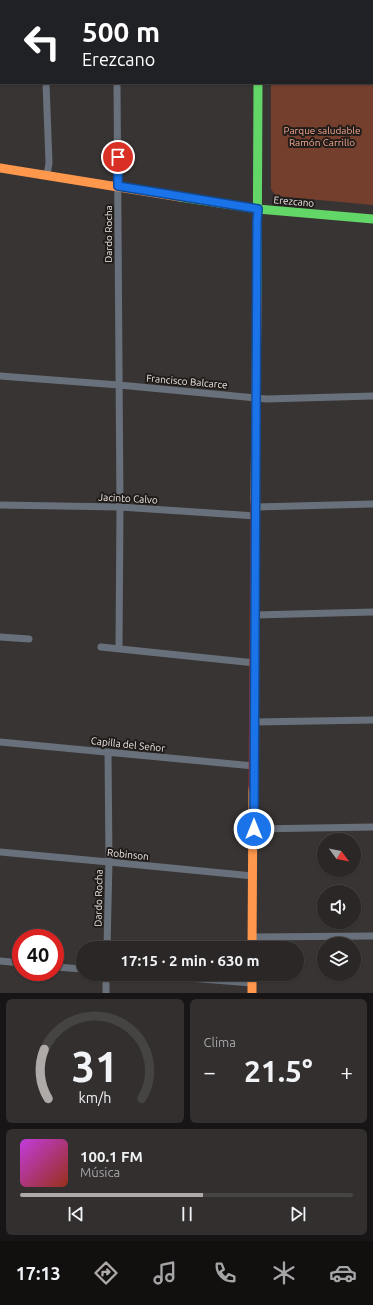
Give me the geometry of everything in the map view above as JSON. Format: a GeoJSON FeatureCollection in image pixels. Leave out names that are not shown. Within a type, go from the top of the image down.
{"type":"FeatureCollection","features":[{"type":"Feature","properties":{"kind":"street"},"geometry":{"type":"LineString","coordinates":[[46,84],[49,163],[47,175]]}},
{"type":"Feature","properties":{"kind":"street","name":"Dardo Rocha"},"geometry":{"type":"LineString","coordinates":[[117,84],[120,507],[119,648]]}},
{"type":"Feature","properties":{"kind":"street"},"geometry":{"type":"LineString","coordinates":[[253,941],[258,84]]}},
{"type":"Feature","properties":{"kind":"street","name":"Erezcano"},"geometry":{"type":"LineString","coordinates":[[0,168],[258,209],[373,220]]}},
{"type":"Feature","properties":{"kind":"street","name":"Francisco Balcarce"},"geometry":{"type":"LineString","coordinates":[[0,376],[119,385],[266,399],[373,396]]}},
{"type":"Feature","properties":{"kind":"street","name":"Jacinto Calvo"},"geometry":{"type":"LineString","coordinates":[[0,505],[120,507],[256,512],[373,504]]}},
{"type":"Feature","properties":{"kind":"street"},"geometry":{"type":"LineString","coordinates":[[255,615],[373,612]]}},
{"type":"Feature","properties":{"kind":"street"},"geometry":{"type":"LineString","coordinates":[[0,637],[29,639]]}},
{"type":"Feature","properties":{"kind":"street"},"geometry":{"type":"LineString","coordinates":[[101,646],[255,663]]}},
{"type":"Feature","properties":{"kind":"street"},"geometry":{"type":"LineString","coordinates":[[255,722],[373,720]]}},
{"type":"Feature","properties":{"kind":"street","name":"Capilla del Señor"},"geometry":{"type":"LineString","coordinates":[[0,742],[254,766]]}},
{"type":"Feature","properties":{"kind":"street","name":"Dardo Rocha"},"geometry":{"type":"LineString","coordinates":[[107,941],[109,862],[108,752]]}},
{"type":"Feature","properties":{"kind":"street"},"geometry":{"type":"LineString","coordinates":[[254,829],[373,827]]}},
{"type":"Feature","properties":{"kind":"street","name":"Robinson"},"geometry":{"type":"LineString","coordinates":[[0,852],[253,876]]}},
{"type":"Feature","properties":{"kind":"street"},"geometry":{"type":"LineString","coordinates":[[253,937],[373,936]]}},
{"type":"Feature","properties":{"kind":"street"},"geometry":{"type":"LineString","coordinates":[[0,961],[12,962]]}},
{"type":"Feature","properties":{"kind":"street"},"geometry":{"type":"LineString","coordinates":[[64,968],[76,968]]}},
{"type":"Feature","properties":{"kind":"street"},"geometry":{"type":"LineString","coordinates":[[106,981],[106,993]]}},
{"type":"Feature","properties":{"kind":"street"},"geometry":{"type":"LineString","coordinates":[[252,981],[252,993]]}},
{"type":"Feature","properties":{"kind":"green space","name":"Parque saludable Ramón Carrillo"},"geometry":{"type":"Polygon","coordinates":[[[271,84],[373,84],[373,205],[276,196],[271,189],[271,84]]]}},
{"type":"Feature","properties":{"kind":"traffic: fast"},"geometry":{"type":"LineString","coordinates":[[257,296],[258,84]]}},
{"type":"Feature","properties":{"kind":"traffic: fast"},"geometry":{"type":"LineString","coordinates":[[180,197],[258,209],[373,219]]}},
{"type":"Feature","properties":{"kind":"traffic: slow"},"geometry":{"type":"LineString","coordinates":[[0,168],[180,197]]}},
{"type":"Feature","properties":{"kind":"traffic: slow"},"geometry":{"type":"LineString","coordinates":[[255,502],[257,296]]}},
{"type":"Feature","properties":{"kind":"traffic: slow"},"geometry":{"type":"LineString","coordinates":[[252,941],[253,788]]}},
{"type":"Feature","properties":{"kind":"traffic: slow"},"geometry":{"type":"LineString","coordinates":[[252,981],[252,993]]}},
{"type":"Feature","properties":{"kind":"traffic: jam"},"geometry":{"type":"LineString","coordinates":[[253,788],[255,502]]}},
{"type":"Feature","properties":{"kind":"route"},"geometry":{"type":"LineString","coordinates":[[118,157],[118,186],[258,209],[254,829]]}}]}
